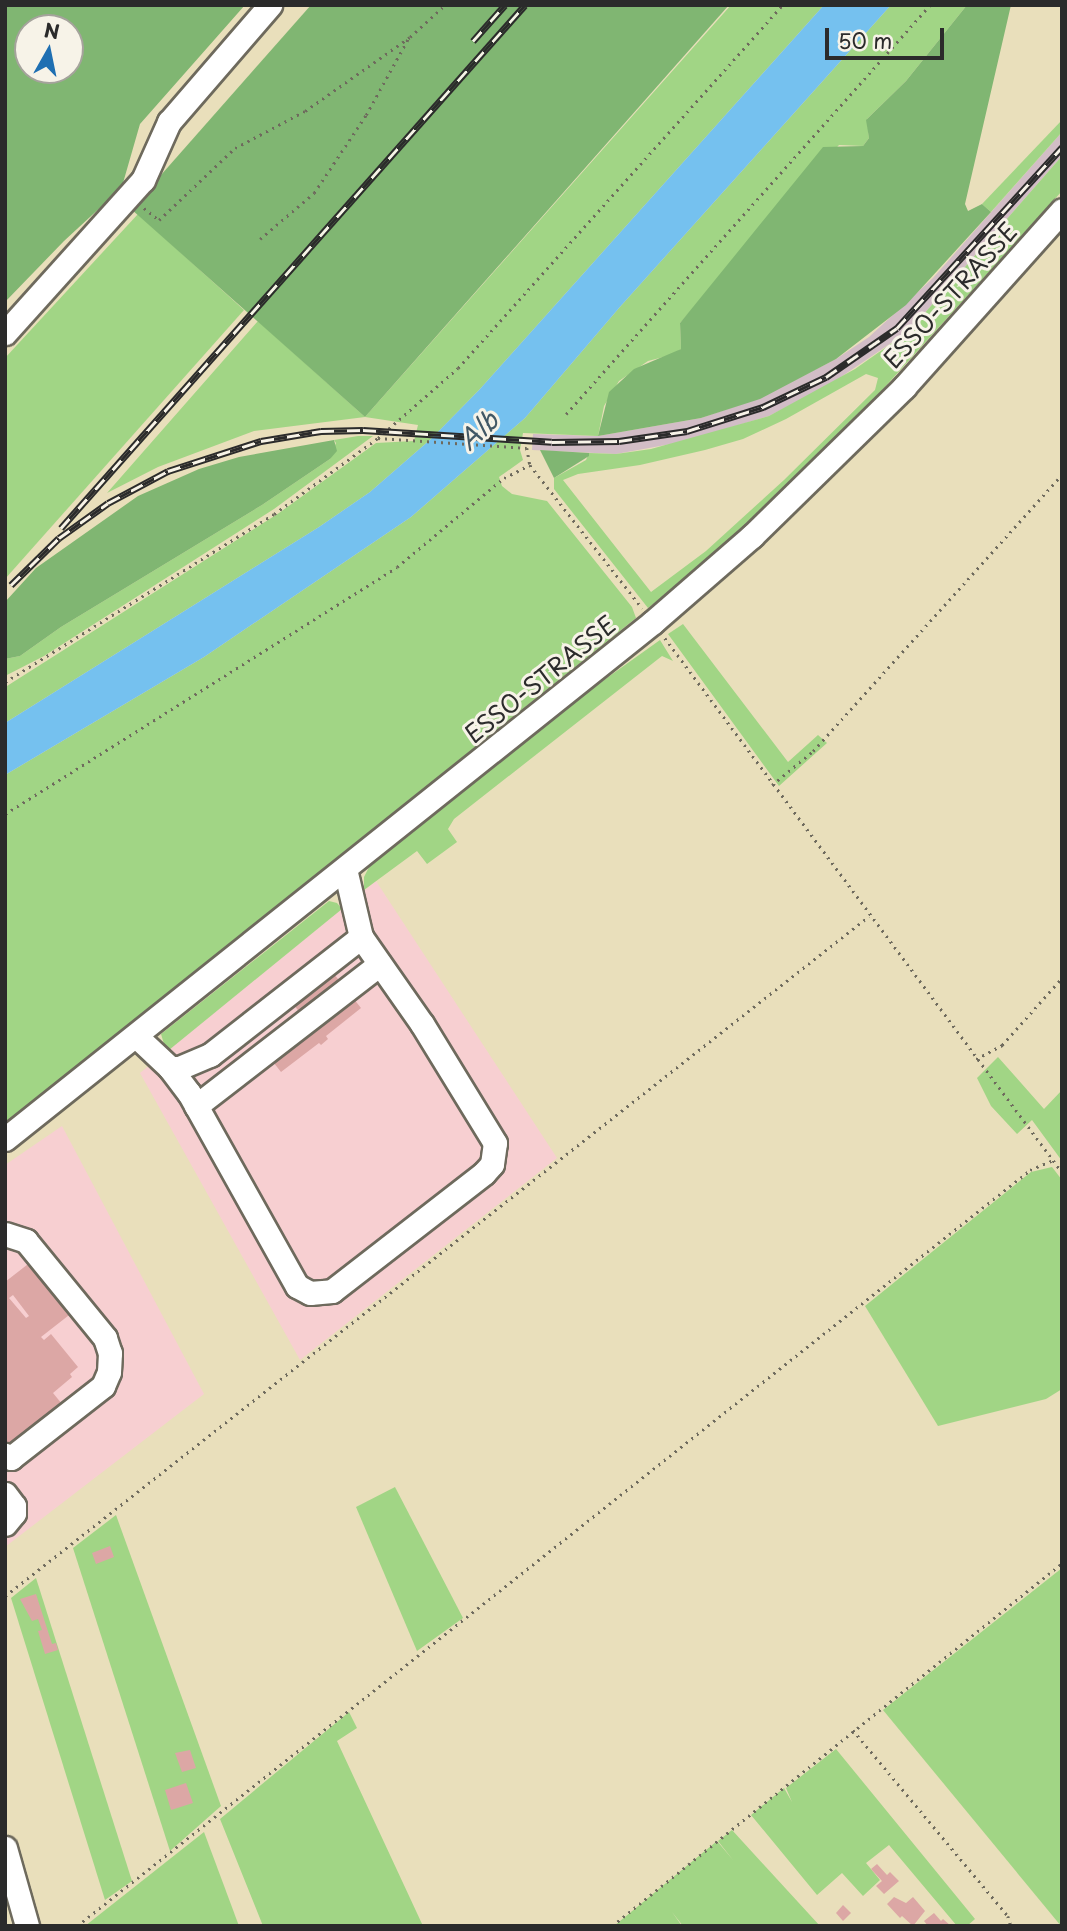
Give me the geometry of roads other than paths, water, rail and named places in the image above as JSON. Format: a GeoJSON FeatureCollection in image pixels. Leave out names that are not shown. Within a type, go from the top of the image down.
{"type":"FeatureCollection","features":[{"type":"Feature","properties":{"kind":"street"},"geometry":{"type":"LineString","coordinates":[[5,332],[144,180],[169,122],[270,5]]}},
{"type":"Feature","properties":{"kind":"street","name":"ESSO-STRASSE"},"geometry":{"type":"LineString","coordinates":[[5,1139],[653,622],[752,536],[904,387],[1062,210]]}},
{"type":"Feature","properties":{"kind":"street"},"geometry":{"type":"LineString","coordinates":[[136,1036],[170,1068],[192,1099],[297,1286],[310,1293],[332,1291],[484,1173],[495,1155],[495,1143],[422,1024],[371,951],[345,869]]}},
{"type":"Feature","properties":{"kind":"street"},"geometry":{"type":"LineString","coordinates":[[170,1068],[179,1068],[209,1055],[371,951]]}},
{"type":"Feature","properties":{"kind":"street"},"geometry":{"type":"LineString","coordinates":[[192,1099],[371,951]]}},
{"type":"Feature","properties":{"kind":"street"},"geometry":{"type":"LineString","coordinates":[[5,1455],[11,1458],[103,1386],[109,1371],[110,1353],[105,1338],[26,1241],[6,1235]]}},
{"type":"Feature","properties":{"kind":"street"},"geometry":{"type":"LineString","coordinates":[[5,1494],[14,1506],[14,1513],[5,1524]]}},
{"type":"Feature","properties":{"kind":"street"},"geometry":{"type":"LineString","coordinates":[[5,1848],[27,1926]]}},
{"type":"Feature","properties":{"kind":"water","name":"Alb"},"geometry":{"type":"Polygon","coordinates":[[[824,5],[891,5],[619,308],[525,418],[411,517],[204,657],[5,775],[5,723],[319,527],[370,492],[431,439],[480,389],[824,5]]]}},
{"type":"Feature","properties":{"kind":"railway"},"geometry":{"type":"LineString","coordinates":[[473,41],[505,5]]}},
{"type":"Feature","properties":{"kind":"railway"},"geometry":{"type":"LineString","coordinates":[[61,528],[525,5]]}},
{"type":"Feature","properties":{"kind":"railway"},"geometry":{"type":"LineString","coordinates":[[11,585],[59,538],[108,503],[168,471],[261,441],[321,431],[363,430],[552,442],[619,441],[687,431],[763,407],[826,377],[897,328],[1062,147]]}}]}
